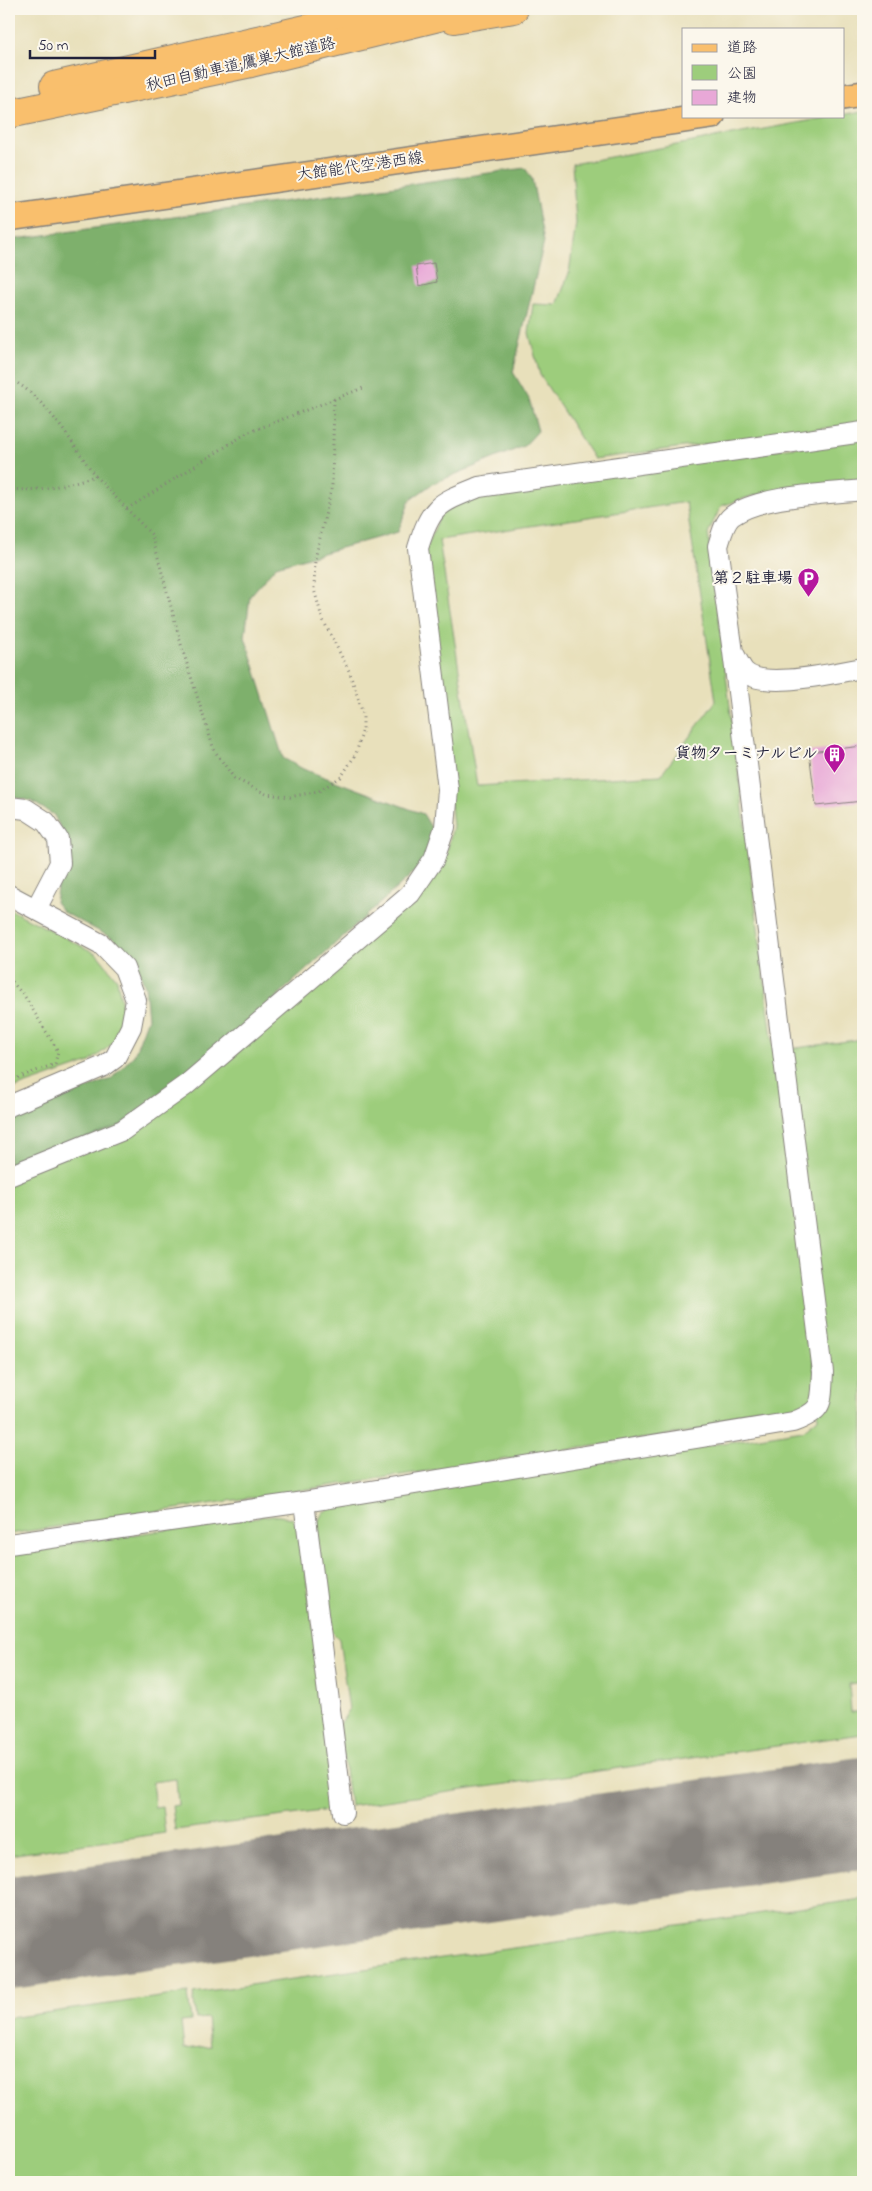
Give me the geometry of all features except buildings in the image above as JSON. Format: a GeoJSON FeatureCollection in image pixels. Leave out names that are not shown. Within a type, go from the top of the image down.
{"type":"FeatureCollection","features":[{"type":"Feature","properties":{"kind":"highway"},"geometry":{"type":"LineString","coordinates":[[244,55],[371,9]]}},
{"type":"Feature","properties":{"kind":"highway","name":"秋田自動車道;鷹巣大館道路"},"geometry":{"type":"LineString","coordinates":[[9,114],[244,55],[394,9]]}},
{"type":"Feature","properties":{"kind":"highway","name":"秋田自動車道;鷹巣大館道路"},"geometry":{"type":"LineString","coordinates":[[9,96],[244,55],[472,9]]}},
{"type":"Feature","properties":{"kind":"highway"},"geometry":{"type":"LineString","coordinates":[[244,55],[514,9]]}},
{"type":"Feature","properties":{"kind":"main road"},"geometry":{"type":"LineString","coordinates":[[844,97],[863,94]]}},
{"type":"Feature","properties":{"kind":"main road","name":"大館能代空港西線"},"geometry":{"type":"LineString","coordinates":[[9,218],[698,118]]}},
{"type":"Feature","properties":{"kind":"street"},"geometry":{"type":"LineString","coordinates":[[9,1176],[123,1130],[186,1085],[410,894],[434,859],[445,827],[448,790],[418,548],[432,512],[452,498],[479,487],[863,432]]}},
{"type":"Feature","properties":{"kind":"street"},"geometry":{"type":"LineString","coordinates":[[9,1544],[304,1502],[793,1422],[812,1415],[821,1401],[824,1372],[718,546],[722,532],[731,516],[745,508],[772,500],[863,490]]}},
{"type":"Feature","properties":{"kind":"street"},"geometry":{"type":"LineString","coordinates":[[733,652],[744,672],[758,679],[777,680],[863,668]]}},
{"type":"Feature","properties":{"kind":"street"},"geometry":{"type":"LineString","coordinates":[[9,807],[26,809],[46,822],[58,839],[60,863],[36,908]]}},
{"type":"Feature","properties":{"kind":"street"},"geometry":{"type":"LineString","coordinates":[[9,895],[102,944],[124,968],[136,1000],[132,1027],[115,1058],[104,1066],[9,1106]]}},
{"type":"Feature","properties":{"kind":"street"},"geometry":{"type":"LineString","coordinates":[[304,1502],[343,1813]]}},
{"type":"Feature","properties":{"kind":"path"},"geometry":{"type":"LineString","coordinates":[[9,379],[19,383],[61,425],[95,476],[152,535],[182,648],[214,750],[234,778],[266,794],[290,797],[319,791],[341,777],[356,754],[363,729],[363,714],[350,673],[322,618],[314,589],[314,559],[332,486],[334,399]]}},
{"type":"Feature","properties":{"kind":"path"},"geometry":{"type":"LineString","coordinates":[[127,508],[247,433],[363,388]]}},
{"type":"Feature","properties":{"kind":"path"},"geometry":{"type":"LineString","coordinates":[[9,489],[26,491],[55,488],[95,476]]}},
{"type":"Feature","properties":{"kind":"path"},"geometry":{"type":"LineString","coordinates":[[9,978],[25,997],[58,1051],[55,1064],[9,1081]]}},
{"type":"Feature","properties":{"kind":"green space"},"geometry":{"type":"Polygon","coordinates":[[[863,111],[863,423],[594,459],[540,375],[529,333],[533,304],[557,305],[569,273],[576,223],[572,164],[825,118],[844,118],[844,114],[863,111]]]}},
{"type":"Feature","properties":{"kind":"green space"},"geometry":{"type":"Polygon","coordinates":[[[525,168],[532,179],[544,242],[513,372],[529,399],[538,431],[524,446],[432,484],[410,500],[398,532],[276,566],[250,596],[245,637],[283,758],[303,769],[423,814],[435,834],[421,866],[222,1046],[121,1125],[9,1167],[9,1119],[111,1079],[134,1055],[148,1018],[145,986],[133,956],[112,938],[63,912],[55,902],[65,838],[54,815],[31,801],[9,796],[9,240],[525,168]]]}},
{"type":"Feature","properties":{"kind":"green space"},"geometry":{"type":"Polygon","coordinates":[[[863,437],[863,479],[752,496],[721,506],[708,533],[817,1392],[800,1415],[9,1534],[9,1183],[407,908],[446,856],[453,826],[425,552],[442,510],[482,492],[863,437]],[[686,502],[439,540],[477,786],[661,775],[716,701],[686,502]]]}},
{"type":"Feature","properties":{"kind":"green space"},"geometry":{"type":"Polygon","coordinates":[[[9,909],[97,954],[117,979],[122,1006],[119,1038],[90,1062],[9,1090],[9,909]]]}},
{"type":"Feature","properties":{"kind":"green space"},"geometry":{"type":"Polygon","coordinates":[[[863,1039],[863,1682],[849,1684],[851,1712],[860,1712],[862,1734],[350,1806],[339,1726],[349,1710],[339,1639],[330,1630],[316,1526],[323,1512],[339,1505],[803,1430],[818,1418],[789,1049],[863,1039]]]}},
{"type":"Feature","properties":{"kind":"green space"},"geometry":{"type":"Polygon","coordinates":[[[273,1515],[292,1518],[300,1530],[337,1809],[175,1830],[172,1806],[178,1805],[176,1779],[152,1782],[155,1808],[162,1807],[165,1833],[9,1855],[9,1552],[273,1515]]]}},
{"type":"Feature","properties":{"kind":"green space"},"geometry":{"type":"Polygon","coordinates":[[[863,1899],[863,2182],[9,2182],[9,2018],[188,1993],[191,2021],[181,2022],[184,2049],[210,2046],[207,2018],[196,2019],[193,1993],[863,1899]]]}},
{"type":"Feature","properties":{"kind":"runway"},"geometry":{"type":"LineString","coordinates":[[9,1933],[863,1813]]}},
{"type":"Feature","properties":{"kind":"place","name":"第２駐車場"},"geometry":{"type":"Point","coordinates":[809,598]}},
{"type":"Feature","properties":{"kind":"place","name":"貨物ターミナルビル"},"geometry":{"type":"Point","coordinates":[834,773]}}]}
